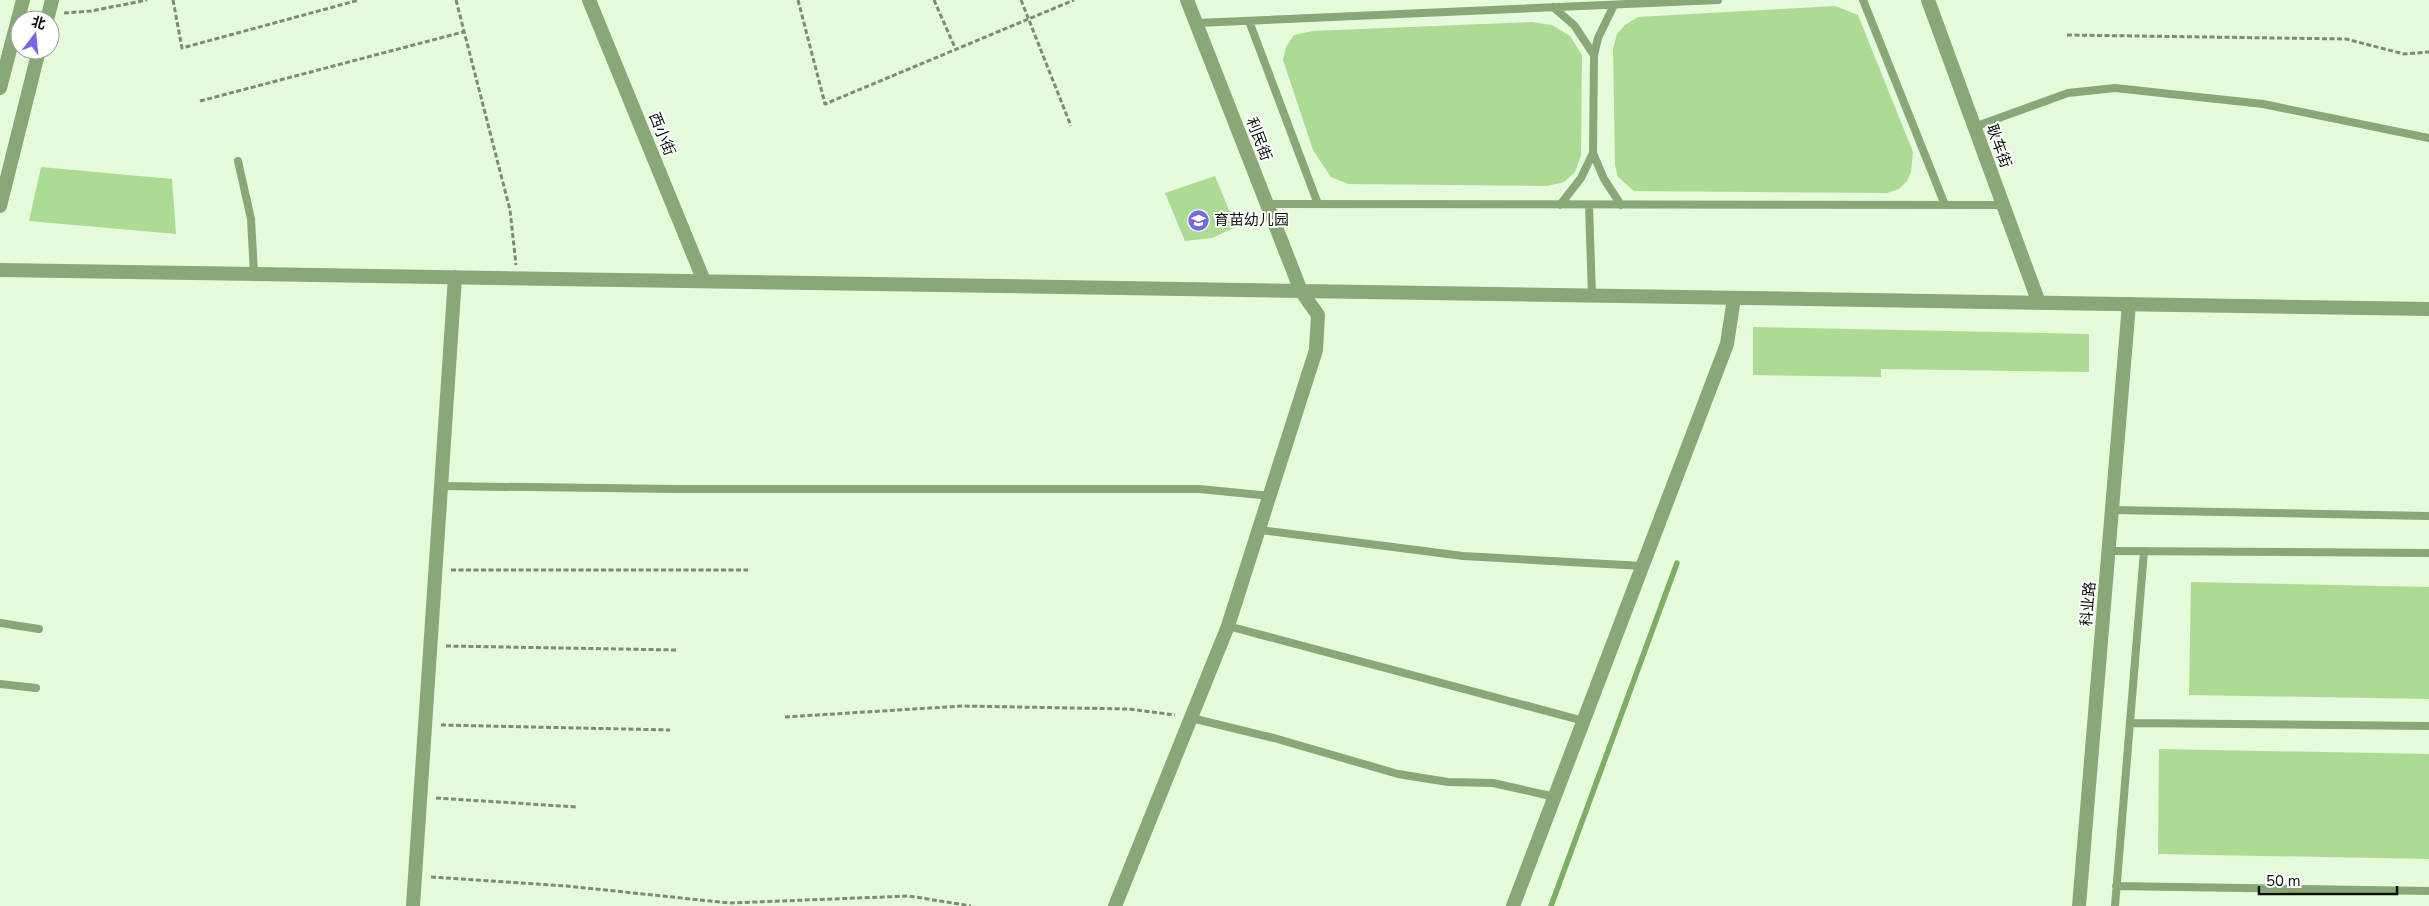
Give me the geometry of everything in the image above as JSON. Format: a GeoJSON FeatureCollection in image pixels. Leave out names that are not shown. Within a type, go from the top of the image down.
{"type":"FeatureCollection","features":[{"type":"Feature","properties":{"kind":"street"},"geometry":{"type":"LineString","coordinates":[[0,88],[23,0]]}},
{"type":"Feature","properties":{"kind":"street","name":"西小街"},"geometry":{"type":"LineString","coordinates":[[589,0],[704,281]]}},
{"type":"Feature","properties":{"kind":"street","name":"利民街"},"geometry":{"type":"LineString","coordinates":[[1115,906],[1228,626],[1316,350],[1318,315],[1301,291],[1187,0]]}},
{"type":"Feature","properties":{"kind":"street","name":"耿车街"},"geometry":{"type":"LineString","coordinates":[[1928,0],[2039,303]]}},
{"type":"Feature","properties":{"kind":"street"},"geometry":{"type":"LineString","coordinates":[[0,206],[36,60]]}},
{"type":"Feature","properties":{"kind":"street"},"geometry":{"type":"LineString","coordinates":[[0,270],[2429,309]]}},
{"type":"Feature","properties":{"kind":"street"},"geometry":{"type":"LineString","coordinates":[[413,906],[454,277]]}},
{"type":"Feature","properties":{"kind":"street"},"geometry":{"type":"LineString","coordinates":[[1513,906],[1727,344],[1734,298]]}},
{"type":"Feature","properties":{"kind":"street","name":"科业路"},"geometry":{"type":"LineString","coordinates":[[2080,906],[2129,304]]}},
{"type":"Feature","properties":{"kind":"lane"},"geometry":{"type":"LineString","coordinates":[[1197,23],[1718,0]]}},
{"type":"Feature","properties":{"kind":"lane"},"geometry":{"type":"LineString","coordinates":[[1863,0],[1944,205]]}},
{"type":"Feature","properties":{"kind":"lane"},"geometry":{"type":"LineString","coordinates":[[1614,5],[1598,38],[1594,55],[1593,154],[1604,179],[1621,205]]}},
{"type":"Feature","properties":{"kind":"lane"},"geometry":{"type":"LineString","coordinates":[[1553,7],[1574,25],[1594,55]]}},
{"type":"Feature","properties":{"kind":"lane"},"geometry":{"type":"LineString","coordinates":[[1249,21],[1318,204]]}},
{"type":"Feature","properties":{"kind":"lane"},"geometry":{"type":"LineString","coordinates":[[1974,127],[2068,93],[2115,88],[2263,104],[2429,138]]}},
{"type":"Feature","properties":{"kind":"lane"},"geometry":{"type":"LineString","coordinates":[[1560,205],[1581,178],[1593,154]]}},
{"type":"Feature","properties":{"kind":"lane"},"geometry":{"type":"LineString","coordinates":[[238,161],[251,218],[254,274]]}},
{"type":"Feature","properties":{"kind":"lane"},"geometry":{"type":"LineString","coordinates":[[1267,204],[2003,205]]}},
{"type":"Feature","properties":{"kind":"lane"},"geometry":{"type":"LineString","coordinates":[[1589,205],[1592,296]]}},
{"type":"Feature","properties":{"kind":"lane"},"geometry":{"type":"LineString","coordinates":[[441,486],[677,489],[1199,489],[1271,496]]}},
{"type":"Feature","properties":{"kind":"lane"},"geometry":{"type":"LineString","coordinates":[[2112,510],[2429,516]]}},
{"type":"Feature","properties":{"kind":"lane"},"geometry":{"type":"LineString","coordinates":[[1260,530],[1464,556],[1643,566]]}},
{"type":"Feature","properties":{"kind":"lane"},"geometry":{"type":"LineString","coordinates":[[2108,551],[2429,553]]}},
{"type":"Feature","properties":{"kind":"lane"},"geometry":{"type":"LineString","coordinates":[[2115,906],[2144,551]]}},
{"type":"Feature","properties":{"kind":"lane"},"geometry":{"type":"LineString","coordinates":[[0,623],[39,629]]}},
{"type":"Feature","properties":{"kind":"lane"},"geometry":{"type":"LineString","coordinates":[[1228,626],[1584,721]]}},
{"type":"Feature","properties":{"kind":"lane"},"geometry":{"type":"LineString","coordinates":[[0,684],[36,688]]}},
{"type":"Feature","properties":{"kind":"lane"},"geometry":{"type":"LineString","coordinates":[[1191,718],[1274,738],[1398,774],[1448,782],[1492,783],[1555,797]]}},
{"type":"Feature","properties":{"kind":"lane"},"geometry":{"type":"LineString","coordinates":[[2130,723],[2429,726]]}},
{"type":"Feature","properties":{"kind":"lane"},"geometry":{"type":"LineString","coordinates":[[2116,886],[2429,891]]}},
{"type":"Feature","properties":{"kind":"path"},"geometry":{"type":"LineString","coordinates":[[60,15],[147,0]]}},
{"type":"Feature","properties":{"kind":"path"},"geometry":{"type":"LineString","coordinates":[[173,0],[182,48],[359,0]]}},
{"type":"Feature","properties":{"kind":"path"},"geometry":{"type":"LineString","coordinates":[[456,0],[510,210],[517,278]]}},
{"type":"Feature","properties":{"kind":"path"},"geometry":{"type":"LineString","coordinates":[[798,0],[825,104],[1074,0]]}},
{"type":"Feature","properties":{"kind":"path"},"geometry":{"type":"LineString","coordinates":[[934,0],[956,50]]}},
{"type":"Feature","properties":{"kind":"path"},"geometry":{"type":"LineString","coordinates":[[1022,0],[1071,126]]}},
{"type":"Feature","properties":{"kind":"path"},"geometry":{"type":"LineString","coordinates":[[200,101],[463,32]]}},
{"type":"Feature","properties":{"kind":"path"},"geometry":{"type":"LineString","coordinates":[[2067,35],[2346,39],[2404,54],[2429,52]]}},
{"type":"Feature","properties":{"kind":"path"},"geometry":{"type":"LineString","coordinates":[[435,570],[748,570]]}},
{"type":"Feature","properties":{"kind":"path"},"geometry":{"type":"LineString","coordinates":[[430,646],[677,650]]}},
{"type":"Feature","properties":{"kind":"path"},"geometry":{"type":"LineString","coordinates":[[785,717],[962,706],[1129,709],[1191,718]]}},
{"type":"Feature","properties":{"kind":"path"},"geometry":{"type":"LineString","coordinates":[[425,725],[670,730]]}},
{"type":"Feature","properties":{"kind":"path"},"geometry":{"type":"LineString","coordinates":[[420,797],[577,807]]}},
{"type":"Feature","properties":{"kind":"path"},"geometry":{"type":"LineString","coordinates":[[415,876],[567,886],[729,903],[909,896],[971,906]]}},
{"type":"Feature","properties":{"kind":"building"},"geometry":{"type":"Polygon","coordinates":[[[1835,6],[1858,15],[1913,152],[1911,172],[1907,181],[1899,189],[1887,193],[1634,191],[1618,177],[1615,165],[1613,49],[1617,34],[1625,25],[1638,17],[1835,6]]]}},
{"type":"Feature","properties":{"kind":"building"},"geometry":{"type":"Polygon","coordinates":[[[1532,22],[1552,25],[1570,36],[1582,55],[1581,155],[1575,172],[1564,182],[1547,186],[1349,184],[1331,177],[1313,150],[1283,60],[1286,47],[1294,35],[1313,31],[1532,22]]]}},
{"type":"Feature","properties":{"kind":"building"},"geometry":{"type":"Polygon","coordinates":[[[41,167],[172,179],[176,234],[29,221],[41,167]]]}},
{"type":"Feature","properties":{"kind":"building"},"geometry":{"type":"Polygon","coordinates":[[[1215,176],[1236,227],[1212,238],[1185,241],[1165,193],[1215,176]]]}},
{"type":"Feature","properties":{"kind":"building"},"geometry":{"type":"Polygon","coordinates":[[[1753,327],[2089,334],[2089,372],[1881,369],[1881,377],[1753,375],[1753,327]]]}},
{"type":"Feature","properties":{"kind":"building"},"geometry":{"type":"Polygon","coordinates":[[[2191,582],[2429,587],[2429,699],[2189,695],[2191,582]]]}},
{"type":"Feature","properties":{"kind":"building"},"geometry":{"type":"Polygon","coordinates":[[[2159,749],[2429,754],[2429,859],[2158,854],[2159,749]]]}},
{"type":"Feature","properties":{"kind":"waterway"},"geometry":{"type":"LineString","coordinates":[[1551,906],[1677,563]]}},
{"type":"Feature","properties":{"kind":"place","name":"育苗幼儿园"},"geometry":{"type":"Point","coordinates":[1198,220]}}]}
